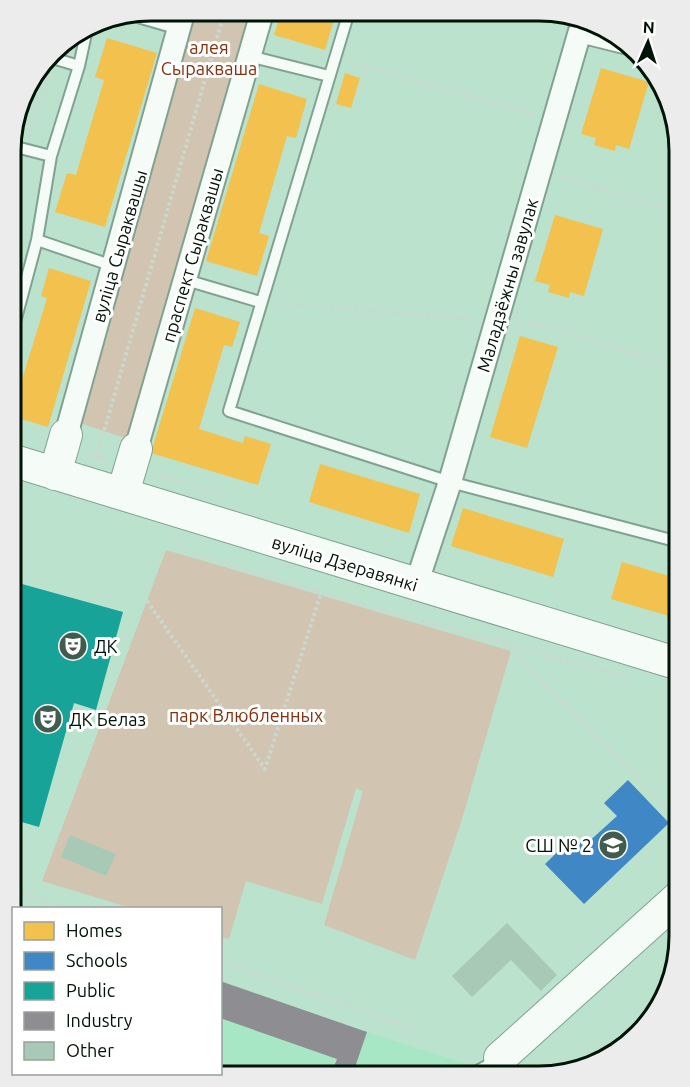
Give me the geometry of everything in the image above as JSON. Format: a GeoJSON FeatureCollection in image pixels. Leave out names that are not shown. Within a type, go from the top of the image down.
{"type":"FeatureCollection","features":[{"type":"Feature","properties":{"kind":"street","name":"праспект Сыраквашы"},"geometry":{"type":"LineString","coordinates":[[123,493],[260,21]]}},
{"type":"Feature","properties":{"kind":"street","name":"вуліца Сыраквашы"},"geometry":{"type":"LineString","coordinates":[[55,474],[181,23]]}},
{"type":"Feature","properties":{"kind":"street","name":"Маладзёжны завулак"},"geometry":{"type":"LineString","coordinates":[[416,585],[450,482],[580,31],[599,36]]}},
{"type":"Feature","properties":{"kind":"street","name":"вуліца Дзеравянкі"},"geometry":{"type":"LineString","coordinates":[[21,463],[669,661]]}},
{"type":"Feature","properties":{"kind":"street"},"geometry":{"type":"LineString","coordinates":[[500,1058],[669,906]]}},
{"type":"Feature","properties":{"kind":"lane"},"geometry":{"type":"LineString","coordinates":[[165,21],[181,23]]}},
{"type":"Feature","properties":{"kind":"lane"},"geometry":{"type":"LineString","coordinates":[[346,21],[229,411],[450,482],[669,539]]}},
{"type":"Feature","properties":{"kind":"lane"},"geometry":{"type":"LineString","coordinates":[[21,300],[37,240],[51,156],[79,66],[85,39]]}},
{"type":"Feature","properties":{"kind":"lane"},"geometry":{"type":"LineString","coordinates":[[249,56],[329,76]]}},
{"type":"Feature","properties":{"kind":"lane"},"geometry":{"type":"LineString","coordinates":[[58,60],[79,66]]}},
{"type":"Feature","properties":{"kind":"lane"},"geometry":{"type":"LineString","coordinates":[[23,149],[51,156]]}},
{"type":"Feature","properties":{"kind":"lane"},"geometry":{"type":"LineString","coordinates":[[37,240],[113,266]]}},
{"type":"Feature","properties":{"kind":"lane"},"geometry":{"type":"LineString","coordinates":[[186,280],[260,302]]}},
{"type":"Feature","properties":{"kind":"lane"},"geometry":{"type":"LineString","coordinates":[[486,1066],[500,1058]]}},
{"type":"Feature","properties":{"kind":"path"},"geometry":{"type":"LineString","coordinates":[[89,483],[223,21]]}},
{"type":"Feature","properties":{"kind":"path"},"geometry":{"type":"LineString","coordinates":[[335,57],[554,120]]}},
{"type":"Feature","properties":{"kind":"path"},"geometry":{"type":"LineString","coordinates":[[21,155],[47,73]]}},
{"type":"Feature","properties":{"kind":"path"},"geometry":{"type":"LineString","coordinates":[[540,171],[669,210]]}},
{"type":"Feature","properties":{"kind":"path"},"geometry":{"type":"LineString","coordinates":[[173,535],[183,550],[321,593],[635,680]]}},
{"type":"Feature","properties":{"kind":"path"},"geometry":{"type":"LineString","coordinates":[[147,601],[265,769],[321,593]]}},
{"type":"Feature","properties":{"kind":"path"},"geometry":{"type":"LineString","coordinates":[[503,642],[669,811]]}},
{"type":"Feature","properties":{"kind":"path"},"geometry":{"type":"LineString","coordinates":[[21,893],[62,907]]}},
{"type":"Feature","properties":{"kind":"path"},"geometry":{"type":"LineString","coordinates":[[222,962],[416,1029]]}},
{"type":"Feature","properties":{"kind":"shaded area"},"geometry":{"type":"Polygon","coordinates":[[[222,981],[367,1032],[464,1063],[466,1066],[222,1066],[222,981]]]}},
{"type":"Feature","properties":{"kind":"green space","name":"алея Сыракваша"},"geometry":{"type":"Polygon","coordinates":[[[186,21],[253,21],[131,440],[80,423],[186,21]]]}},
{"type":"Feature","properties":{"kind":"green space","name":"парк Влюбленных"},"geometry":{"type":"Polygon","coordinates":[[[166,550],[511,651],[462,819],[415,960],[324,925],[363,791],[356,788],[322,904],[246,881],[229,939],[222,937],[222,907],[128,907],[42,881],[166,550]]]}},
{"type":"Feature","properties":{"kind":"building: Homes"},"geometry":{"type":"Polygon","coordinates":[[[278,21],[334,21],[325,50],[274,35],[278,21]]]}},
{"type":"Feature","properties":{"kind":"building: Homes"},"geometry":{"type":"Polygon","coordinates":[[[107,38],[157,53],[105,227],[55,212],[67,173],[76,175],[104,80],[95,77],[107,38]]]}},
{"type":"Feature","properties":{"kind":"building: Homes"},"geometry":{"type":"Polygon","coordinates":[[[601,68],[649,82],[629,149],[616,145],[615,151],[594,145],[596,138],[581,134],[601,68]]]}},
{"type":"Feature","properties":{"kind":"building: Homes"},"geometry":{"type":"Polygon","coordinates":[[[345,73],[360,78],[351,108],[336,104],[345,73]]]}},
{"type":"Feature","properties":{"kind":"building: Homes"},"geometry":{"type":"Polygon","coordinates":[[[259,84],[307,99],[296,138],[287,136],[259,233],[269,236],[257,276],[206,261],[259,84]]]}},
{"type":"Feature","properties":{"kind":"building: Homes"},"geometry":{"type":"Polygon","coordinates":[[[555,215],[603,229],[584,296],[570,292],[569,298],[548,292],[550,285],[535,281],[555,215]]]}},
{"type":"Feature","properties":{"kind":"building: Homes"},"geometry":{"type":"Polygon","coordinates":[[[49,268],[91,281],[48,427],[21,419],[21,380],[47,298],[41,296],[49,268]]]}},
{"type":"Feature","properties":{"kind":"building: Homes"},"geometry":{"type":"Polygon","coordinates":[[[195,308],[240,322],[232,347],[224,345],[199,429],[243,443],[245,436],[271,444],[258,485],[151,453],[195,308]]]}},
{"type":"Feature","properties":{"kind":"building: Homes"},"geometry":{"type":"Polygon","coordinates":[[[520,336],[558,347],[527,448],[490,437],[520,336]]]}},
{"type":"Feature","properties":{"kind":"building: Homes"},"geometry":{"type":"Polygon","coordinates":[[[320,464],[420,494],[409,533],[309,502],[320,464]]]}},
{"type":"Feature","properties":{"kind":"building: Homes"},"geometry":{"type":"Polygon","coordinates":[[[463,508],[564,539],[553,577],[451,546],[463,508]]]}},
{"type":"Feature","properties":{"kind":"building: Homes"},"geometry":{"type":"Polygon","coordinates":[[[622,562],[669,576],[669,616],[611,599],[622,562]]]}},
{"type":"Feature","properties":{"kind":"building: Schools"},"geometry":{"type":"Polygon","coordinates":[[[628,780],[669,823],[584,904],[545,864],[574,836],[584,846],[617,816],[604,803],[628,780]]]}},
{"type":"Feature","properties":{"kind":"building: Public"},"geometry":{"type":"Polygon","coordinates":[[[21,584],[123,612],[96,710],[74,703],[39,827],[21,822],[21,584]]]}},
{"type":"Feature","properties":{"kind":"building: Industry"},"geometry":{"type":"Polygon","coordinates":[[[222,982],[367,1032],[355,1066],[334,1066],[337,1059],[222,1019],[222,982]]]}},
{"type":"Feature","properties":{"kind":"building: Other"},"geometry":{"type":"Polygon","coordinates":[[[70,835],[116,854],[106,876],[61,857],[70,835]]]}},
{"type":"Feature","properties":{"kind":"building: Other"},"geometry":{"type":"Polygon","coordinates":[[[507,923],[557,975],[541,991],[511,960],[472,997],[452,976],[507,923]]]}},
{"type":"Feature","properties":{"kind":"place","name":"ДК"},"geometry":{"type":"Point","coordinates":[73,646]}},
{"type":"Feature","properties":{"kind":"place","name":"ДК Белаз"},"geometry":{"type":"Point","coordinates":[48,719]}},
{"type":"Feature","properties":{"kind":"place","name":"СШ № 2"},"geometry":{"type":"Point","coordinates":[613,845]}}]}
